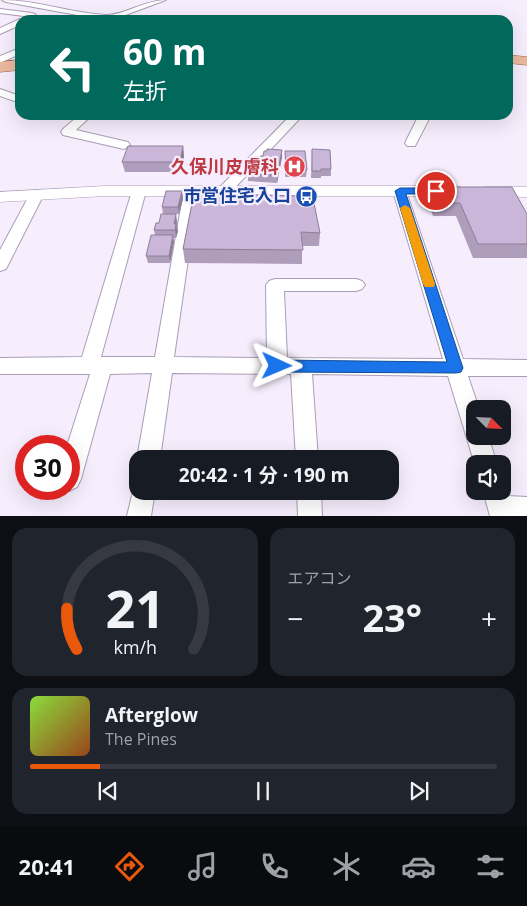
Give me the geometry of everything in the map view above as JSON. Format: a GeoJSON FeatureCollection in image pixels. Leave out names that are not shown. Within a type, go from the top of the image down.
{"type":"FeatureCollection","features":[{"type":"Feature","properties":{"kind":"main road"},"geometry":{"type":"LineString","coordinates":[[513,60],[527,61]]}},
{"type":"Feature","properties":{"kind":"main road"},"geometry":{"type":"LineString","coordinates":[[0,67],[15,66]]}},
{"type":"Feature","properties":{"kind":"street"},"geometry":{"type":"LineString","coordinates":[[6,0],[91,15]]}},
{"type":"Feature","properties":{"kind":"street"},"geometry":{"type":"LineString","coordinates":[[117,15],[162,0]]}},
{"type":"Feature","properties":{"kind":"street"},"geometry":{"type":"LineString","coordinates":[[0,11],[30,15]]}},
{"type":"Feature","properties":{"kind":"street"},"geometry":{"type":"LineString","coordinates":[[0,31],[15,24]]}},
{"type":"Feature","properties":{"kind":"street"},"geometry":{"type":"LineString","coordinates":[[0,60],[15,53]]}},
{"type":"Feature","properties":{"kind":"street"},"geometry":{"type":"LineString","coordinates":[[0,92],[15,98]]}},
{"type":"Feature","properties":{"kind":"street"},"geometry":{"type":"LineString","coordinates":[[80,120],[67,132],[124,145]]}},
{"type":"Feature","properties":{"kind":"street"},"geometry":{"type":"LineString","coordinates":[[224,191],[292,120]]}},
{"type":"Feature","properties":{"kind":"street"},"geometry":{"type":"LineString","coordinates":[[411,143],[422,120]]}},
{"type":"Feature","properties":{"kind":"street"},"geometry":{"type":"LineString","coordinates":[[150,450],[191,190]]}},
{"type":"Feature","properties":{"kind":"street"},"geometry":{"type":"LineString","coordinates":[[0,197],[37,194],[191,190],[527,192]]}},
{"type":"Feature","properties":{"kind":"street"},"geometry":{"type":"LineString","coordinates":[[80,435],[139,191]]}},
{"type":"Feature","properties":{"kind":"street"},"geometry":{"type":"LineString","coordinates":[[400,191],[466,400]]}},
{"type":"Feature","properties":{"kind":"street"},"geometry":{"type":"LineString","coordinates":[[0,265],[37,194]]}},
{"type":"Feature","properties":{"kind":"street"},"geometry":{"type":"LineString","coordinates":[[277,366],[274,285],[356,285]]}},
{"type":"Feature","properties":{"kind":"street"},"geometry":{"type":"LineString","coordinates":[[0,366],[164,365],[527,368]]}},
{"type":"Feature","properties":{"kind":"street"},"geometry":{"type":"LineString","coordinates":[[301,366],[306,450]]}},
{"type":"Feature","properties":{"kind":"street"},"geometry":{"type":"LineString","coordinates":[[139,516],[142,500]]}},
{"type":"Feature","properties":{"kind":"street"},"geometry":{"type":"LineString","coordinates":[[309,500],[310,516]]}},
{"type":"Feature","properties":{"kind":"street"},"geometry":{"type":"LineString","coordinates":[[499,505],[527,509]]}},
{"type":"Feature","properties":{"kind":"building"},"geometry":{"type":"Polygon","coordinates":[[[128,146],[183,146],[180,162],[122,162],[128,146]]]}},
{"type":"Feature","properties":{"kind":"building"},"geometry":{"type":"Polygon","coordinates":[[[267,149],[282,150],[277,175],[248,174],[251,163],[256,164],[257,159],[263,156],[264,151],[267,151],[267,149]]]}},
{"type":"Feature","properties":{"kind":"building"},"geometry":{"type":"Polygon","coordinates":[[[312,149],[330,150],[331,169],[312,171],[312,149]]]}},
{"type":"Feature","properties":{"kind":"building","name":"久保川皮膚科"},"geometry":{"type":"Polygon","coordinates":[[[285,151],[305,151],[307,170],[286,170],[285,151]]]}},
{"type":"Feature","properties":{"kind":"building"},"geometry":{"type":"Polygon","coordinates":[[[431,187],[512,187],[527,214],[527,244],[478,244],[460,203],[437,203],[431,187]]]}},
{"type":"Feature","properties":{"kind":"building"},"geometry":{"type":"Polygon","coordinates":[[[166,191],[182,191],[178,207],[162,207],[166,191]]]}},
{"type":"Feature","properties":{"kind":"building"},"geometry":{"type":"Polygon","coordinates":[[[194,193],[301,196],[314,203],[320,233],[301,232],[303,250],[183,249],[194,193]]]}},
{"type":"Feature","properties":{"kind":"building"},"geometry":{"type":"Polygon","coordinates":[[[161,214],[176,214],[175,230],[154,230],[156,223],[159,223],[161,214]]]}},
{"type":"Feature","properties":{"kind":"building"},"geometry":{"type":"Polygon","coordinates":[[[151,235],[173,235],[169,256],[146,256],[151,235]]]}},
{"type":"Feature","properties":{"kind":"slow traffic"},"geometry":{"type":"LineString","coordinates":[[405,208],[429,284]]}},
{"type":"Feature","properties":{"kind":"place","name":"久保川皮膚科"},"geometry":{"type":"Point","coordinates":[295,167]}},
{"type":"Feature","properties":{"kind":"place","name":"市営住宅入口"},"geometry":{"type":"Point","coordinates":[307,196]}},
{"type":"Feature","properties":{"kind":"route"},"geometry":{"type":"LineString","coordinates":[[277,366],[456,368],[400,191],[436,191]]}}]}
